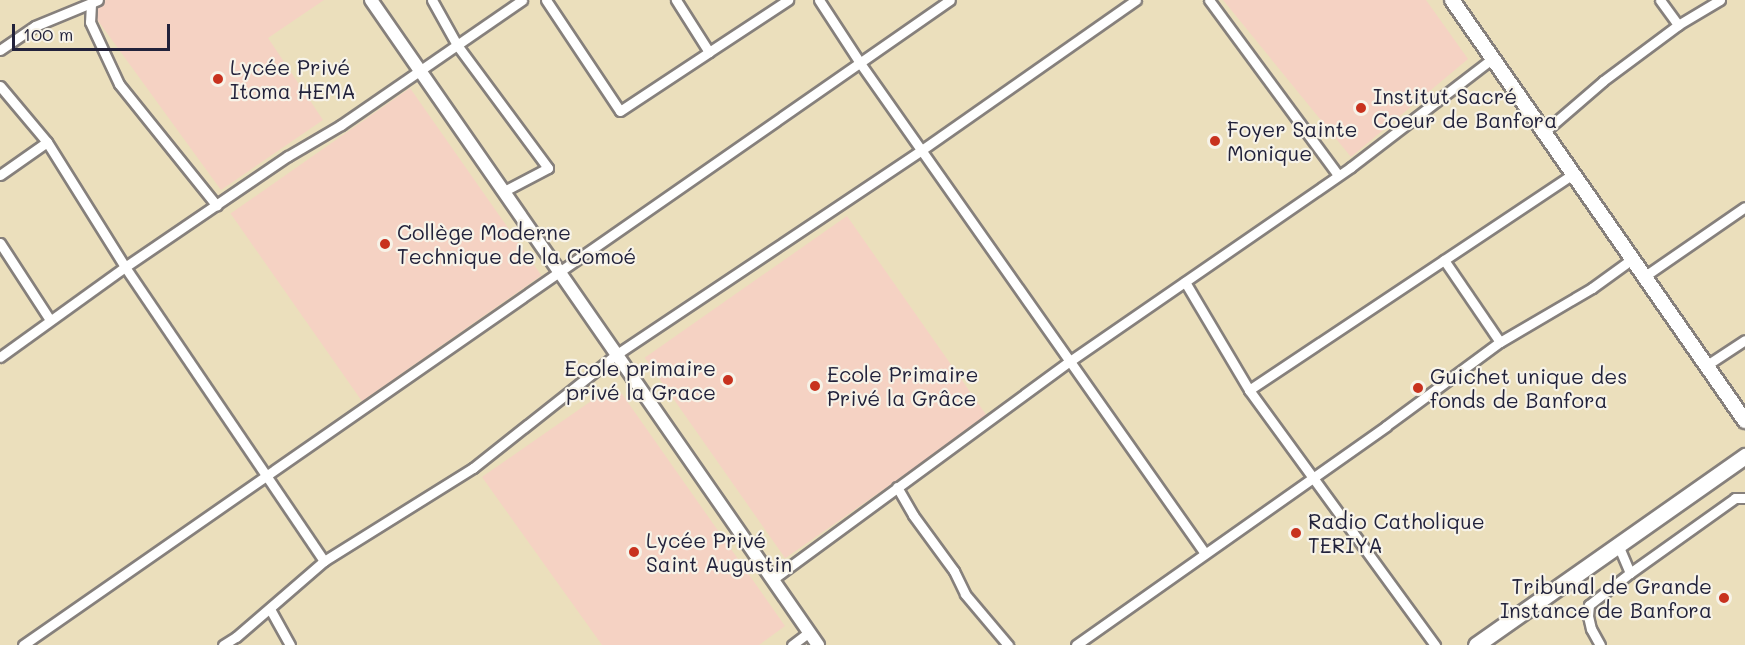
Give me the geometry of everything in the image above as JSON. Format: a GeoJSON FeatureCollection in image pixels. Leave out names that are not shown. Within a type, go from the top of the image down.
{"type":"FeatureCollection","features":[{"type":"Feature","properties":{"kind":"highway"},"geometry":{"type":"LineString","coordinates":[[1476,645],[1745,456]]}},
{"type":"Feature","properties":{"kind":"main road"},"geometry":{"type":"LineString","coordinates":[[1452,0],[1632,260],[1744,416]]}},
{"type":"Feature","properties":{"kind":"street"},"geometry":{"type":"LineString","coordinates":[[371,0],[818,645]]}},
{"type":"Feature","properties":{"kind":"street"},"geometry":{"type":"LineString","coordinates":[[432,0],[457,45],[548,168],[504,191]]}},
{"type":"Feature","properties":{"kind":"street"},"geometry":{"type":"LineString","coordinates":[[0,357],[125,267],[288,156],[341,125],[522,0]]}},
{"type":"Feature","properties":{"kind":"street"},"geometry":{"type":"LineString","coordinates":[[546,0],[620,111],[788,0]]}},
{"type":"Feature","properties":{"kind":"street"},"geometry":{"type":"LineString","coordinates":[[676,0],[709,52]]}},
{"type":"Feature","properties":{"kind":"street"},"geometry":{"type":"LineString","coordinates":[[819,0],[860,63],[923,149],[1204,552]]}},
{"type":"Feature","properties":{"kind":"street"},"geometry":{"type":"LineString","coordinates":[[23,645],[950,0]]}},
{"type":"Feature","properties":{"kind":"street"},"geometry":{"type":"LineString","coordinates":[[223,645],[270,609],[324,561],[473,468],[617,354],[923,149],[1136,0]]}},
{"type":"Feature","properties":{"kind":"street"},"geometry":{"type":"LineString","coordinates":[[1209,0],[1338,175]]}},
{"type":"Feature","properties":{"kind":"street"},"geometry":{"type":"LineString","coordinates":[[1660,0],[1678,25]]}},
{"type":"Feature","properties":{"kind":"street"},"geometry":{"type":"LineString","coordinates":[[1544,132],[1603,81],[1678,25],[1720,0]]}},
{"type":"Feature","properties":{"kind":"street"},"geometry":{"type":"LineString","coordinates":[[94,2],[90,22],[119,84],[217,206]]}},
{"type":"Feature","properties":{"kind":"street"},"geometry":{"type":"LineString","coordinates":[[0,50],[34,26],[94,2]]}},
{"type":"Feature","properties":{"kind":"street"},"geometry":{"type":"LineString","coordinates":[[773,579],[1070,361],[1338,175],[1493,58]]}},
{"type":"Feature","properties":{"kind":"street"},"geometry":{"type":"LineString","coordinates":[[0,86],[47,142],[125,267],[324,561]]}},
{"type":"Feature","properties":{"kind":"street"},"geometry":{"type":"LineString","coordinates":[[0,175],[47,142]]}},
{"type":"Feature","properties":{"kind":"street"},"geometry":{"type":"LineString","coordinates":[[1249,390],[1573,174]]}},
{"type":"Feature","properties":{"kind":"street"},"geometry":{"type":"LineString","coordinates":[[1645,276],[1745,207]]}},
{"type":"Feature","properties":{"kind":"street"},"geometry":{"type":"LineString","coordinates":[[0,243],[50,320]]}},
{"type":"Feature","properties":{"kind":"street"},"geometry":{"type":"LineString","coordinates":[[1444,260],[1500,342]]}},
{"type":"Feature","properties":{"kind":"street"},"geometry":{"type":"LineString","coordinates":[[1076,645],[1204,552],[1386,426],[1500,342],[1592,288],[1632,260]]}},
{"type":"Feature","properties":{"kind":"street"},"geometry":{"type":"LineString","coordinates":[[1185,282],[1249,390],[1436,645]]}},
{"type":"Feature","properties":{"kind":"street"},"geometry":{"type":"LineString","coordinates":[[1707,365],[1745,340]]}},
{"type":"Feature","properties":{"kind":"street"},"geometry":{"type":"LineString","coordinates":[[897,487],[954,571],[965,594],[1008,645]]}},
{"type":"Feature","properties":{"kind":"street"},"geometry":{"type":"LineString","coordinates":[[1600,645],[1591,629],[1588,616],[1589,605],[1629,573],[1735,498],[1745,498]]}},
{"type":"Feature","properties":{"kind":"street"},"geometry":{"type":"LineString","coordinates":[[1618,545],[1629,573]]}},
{"type":"Feature","properties":{"kind":"street"},"geometry":{"type":"LineString","coordinates":[[270,609],[290,645]]}},
{"type":"Feature","properties":{"kind":"street"},"geometry":{"type":"LineString","coordinates":[[792,645],[809,632]]}},
{"type":"Feature","properties":{"kind":"shaded area","name":"Lycée Privé Itoma HEMA"},"geometry":{"type":"Polygon","coordinates":[[[106,0],[324,0],[268,38],[323,120],[221,190],[96,18],[97,6],[106,0]]]}},
{"type":"Feature","properties":{"kind":"shaded area","name":"Institut Sacré Coeur de Banfora"},"geometry":{"type":"Polygon","coordinates":[[[1223,0],[1426,0],[1468,59],[1351,157],[1223,0]]]}},
{"type":"Feature","properties":{"kind":"shaded area","name":"Collège Moderne Technique de la Comoé"},"geometry":{"type":"Polygon","coordinates":[[[410,88],[541,276],[362,401],[231,214],[410,88]]]}},
{"type":"Feature","properties":{"kind":"shaded area","name":"Ecole Primaire Privé la Grâce"},"geometry":{"type":"Polygon","coordinates":[[[847,216],[988,417],[785,558],[645,358],[847,216]]]}},
{"type":"Feature","properties":{"kind":"shaded area","name":"Lycée Privé Saint Augustin"},"geometry":{"type":"Polygon","coordinates":[[[607,390],[622,394],[785,626],[759,645],[602,645],[482,477],[607,390]]]}},
{"type":"Feature","properties":{"kind":"place","name":"Lycée Privé Itoma HEMA"},"geometry":{"type":"Point","coordinates":[218,79]}},
{"type":"Feature","properties":{"kind":"place","name":"Institut Sacré Coeur de Banfora"},"geometry":{"type":"Point","coordinates":[1361,108]}},
{"type":"Feature","properties":{"kind":"place","name":"Foyer Sainte Monique"},"geometry":{"type":"Point","coordinates":[1215,141]}},
{"type":"Feature","properties":{"kind":"place","name":"Collège Moderne Technique de la Comoé"},"geometry":{"type":"Point","coordinates":[385,244]}},
{"type":"Feature","properties":{"kind":"place","name":"Ecole primaire privé la Grace"},"geometry":{"type":"Point","coordinates":[728,380]}},
{"type":"Feature","properties":{"kind":"place","name":"Ecole Primaire Privé la Grâce"},"geometry":{"type":"Point","coordinates":[815,386]}},
{"type":"Feature","properties":{"kind":"place","name":"Guichet unique des fonds de Banfora"},"geometry":{"type":"Point","coordinates":[1418,388]}},
{"type":"Feature","properties":{"kind":"place","name":"Radio Catholique TERIYA"},"geometry":{"type":"Point","coordinates":[1296,533]}},
{"type":"Feature","properties":{"kind":"place","name":"Lycée Privé Saint Augustin"},"geometry":{"type":"Point","coordinates":[634,552]}},
{"type":"Feature","properties":{"kind":"place","name":"Tribunal de Grande Instance de Banfora"},"geometry":{"type":"Point","coordinates":[1724,598]}}]}
